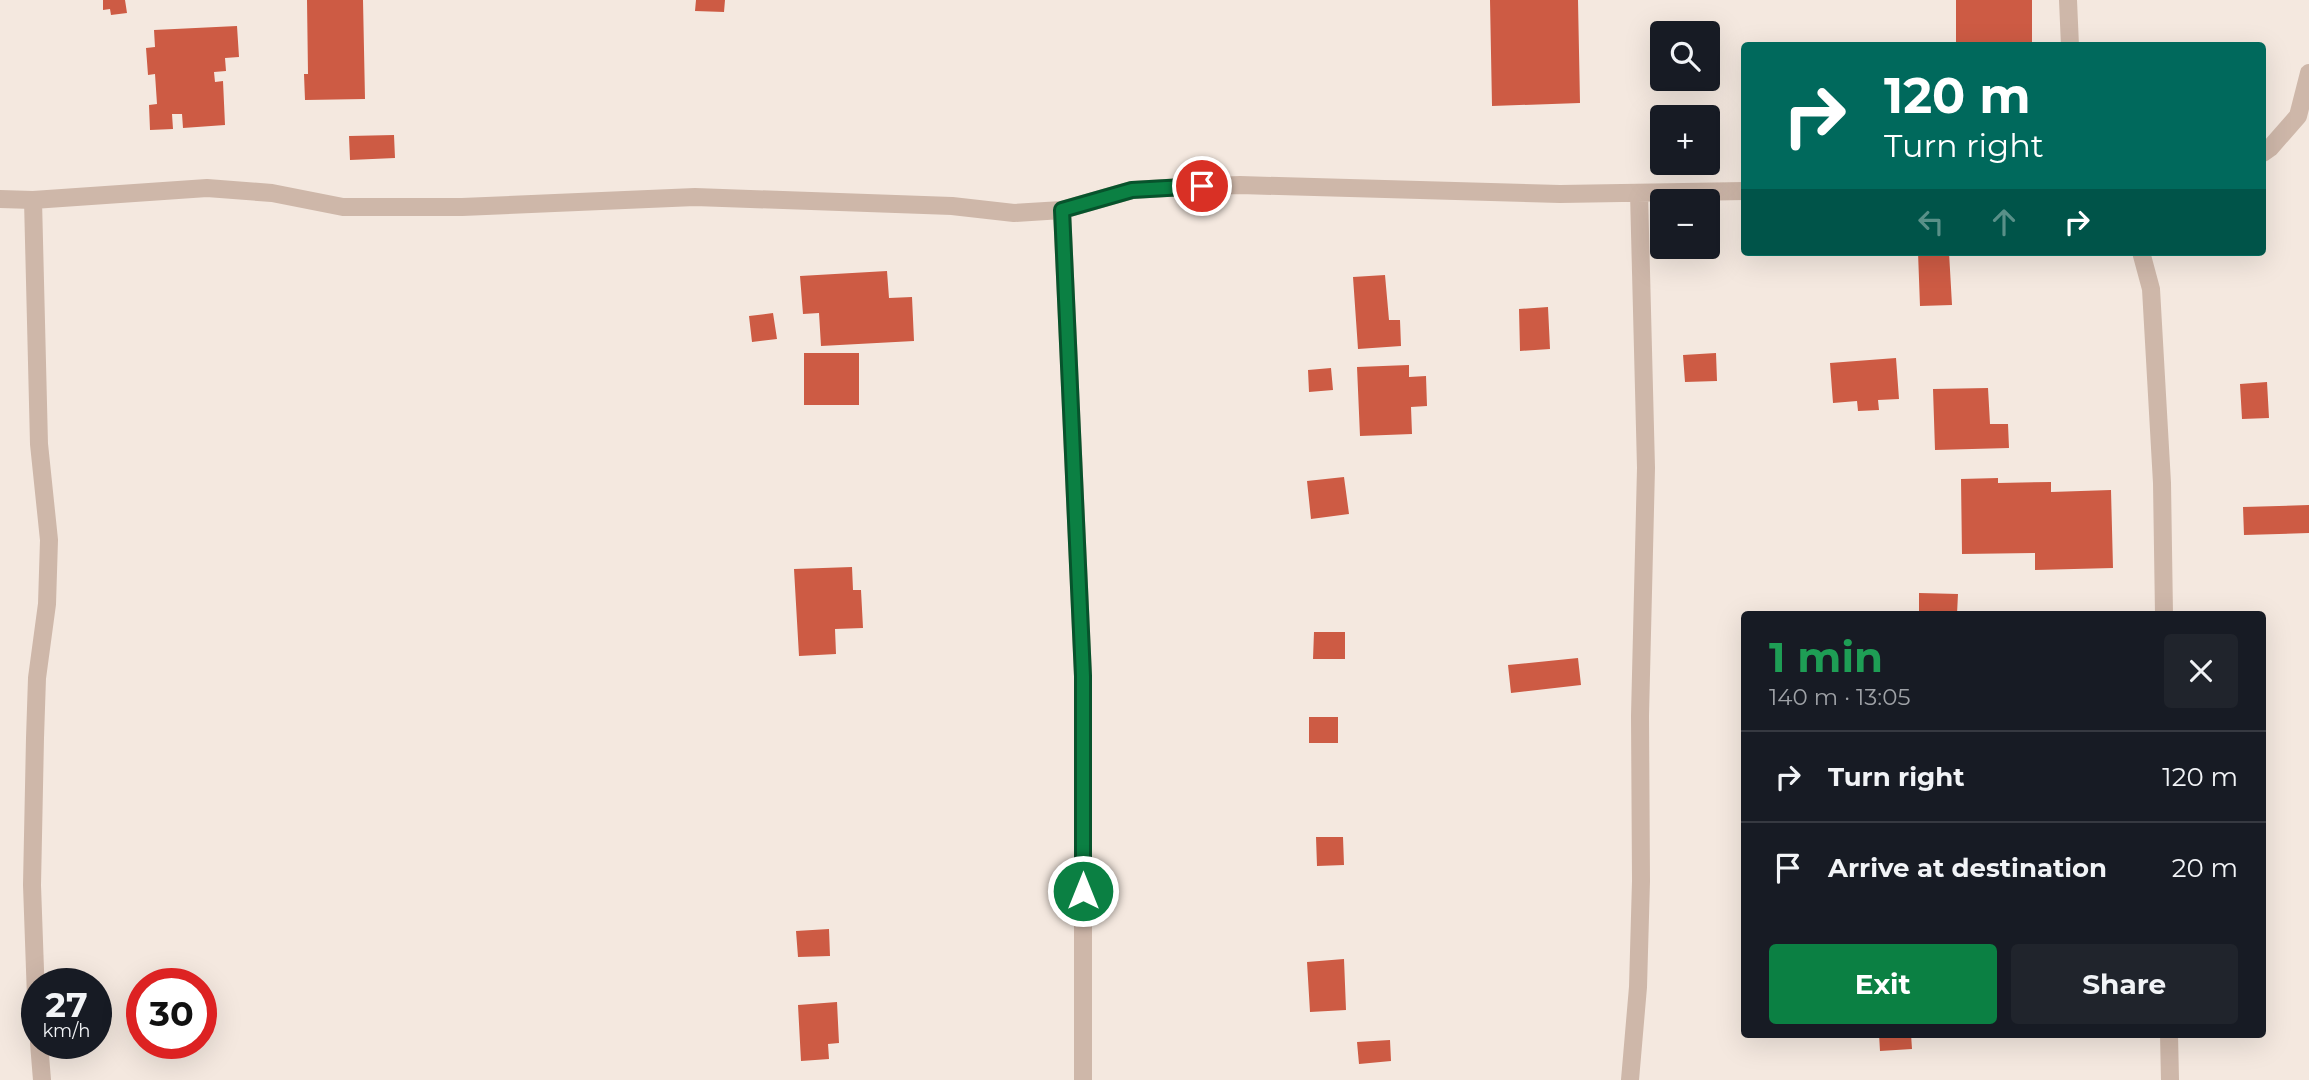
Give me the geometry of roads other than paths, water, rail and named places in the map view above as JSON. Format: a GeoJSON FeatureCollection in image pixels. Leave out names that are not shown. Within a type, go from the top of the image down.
{"type":"FeatureCollection","features":[{"type":"Feature","properties":{"kind":"street"},"geometry":{"type":"LineString","coordinates":[[2068,0],[2070,42]]}},
{"type":"Feature","properties":{"kind":"street"},"geometry":{"type":"LineString","coordinates":[[2266,151],[2298,116],[2309,73]]}},
{"type":"Feature","properties":{"kind":"street"},"geometry":{"type":"LineString","coordinates":[[0,199],[33,200],[206,188],[272,193],[343,207],[462,207],[695,197],[939,205],[1014,213],[1062,210],[1132,190],[1205,186],[1560,194],[1741,191]]}},
{"type":"Feature","properties":{"kind":"street"},"geometry":{"type":"LineString","coordinates":[[1630,1080],[1638,987],[1641,881],[1640,716],[1646,468],[1639,193]]}},
{"type":"Feature","properties":{"kind":"street"},"geometry":{"type":"LineString","coordinates":[[33,200],[39,444],[49,541],[47,604],[37,678],[34,751],[32,885],[35,968]]}},
{"type":"Feature","properties":{"kind":"street"},"geometry":{"type":"LineString","coordinates":[[1062,210],[1083,676],[1083,1080]]}},
{"type":"Feature","properties":{"kind":"street"},"geometry":{"type":"LineString","coordinates":[[2142,256],[2152,303],[2162,483],[2164,611]]}},
{"type":"Feature","properties":{"kind":"street"},"geometry":{"type":"LineString","coordinates":[[2169,1038],[2170,1080]]}},
{"type":"Feature","properties":{"kind":"street"},"geometry":{"type":"LineString","coordinates":[[40,1059],[42,1080]]}}]}
